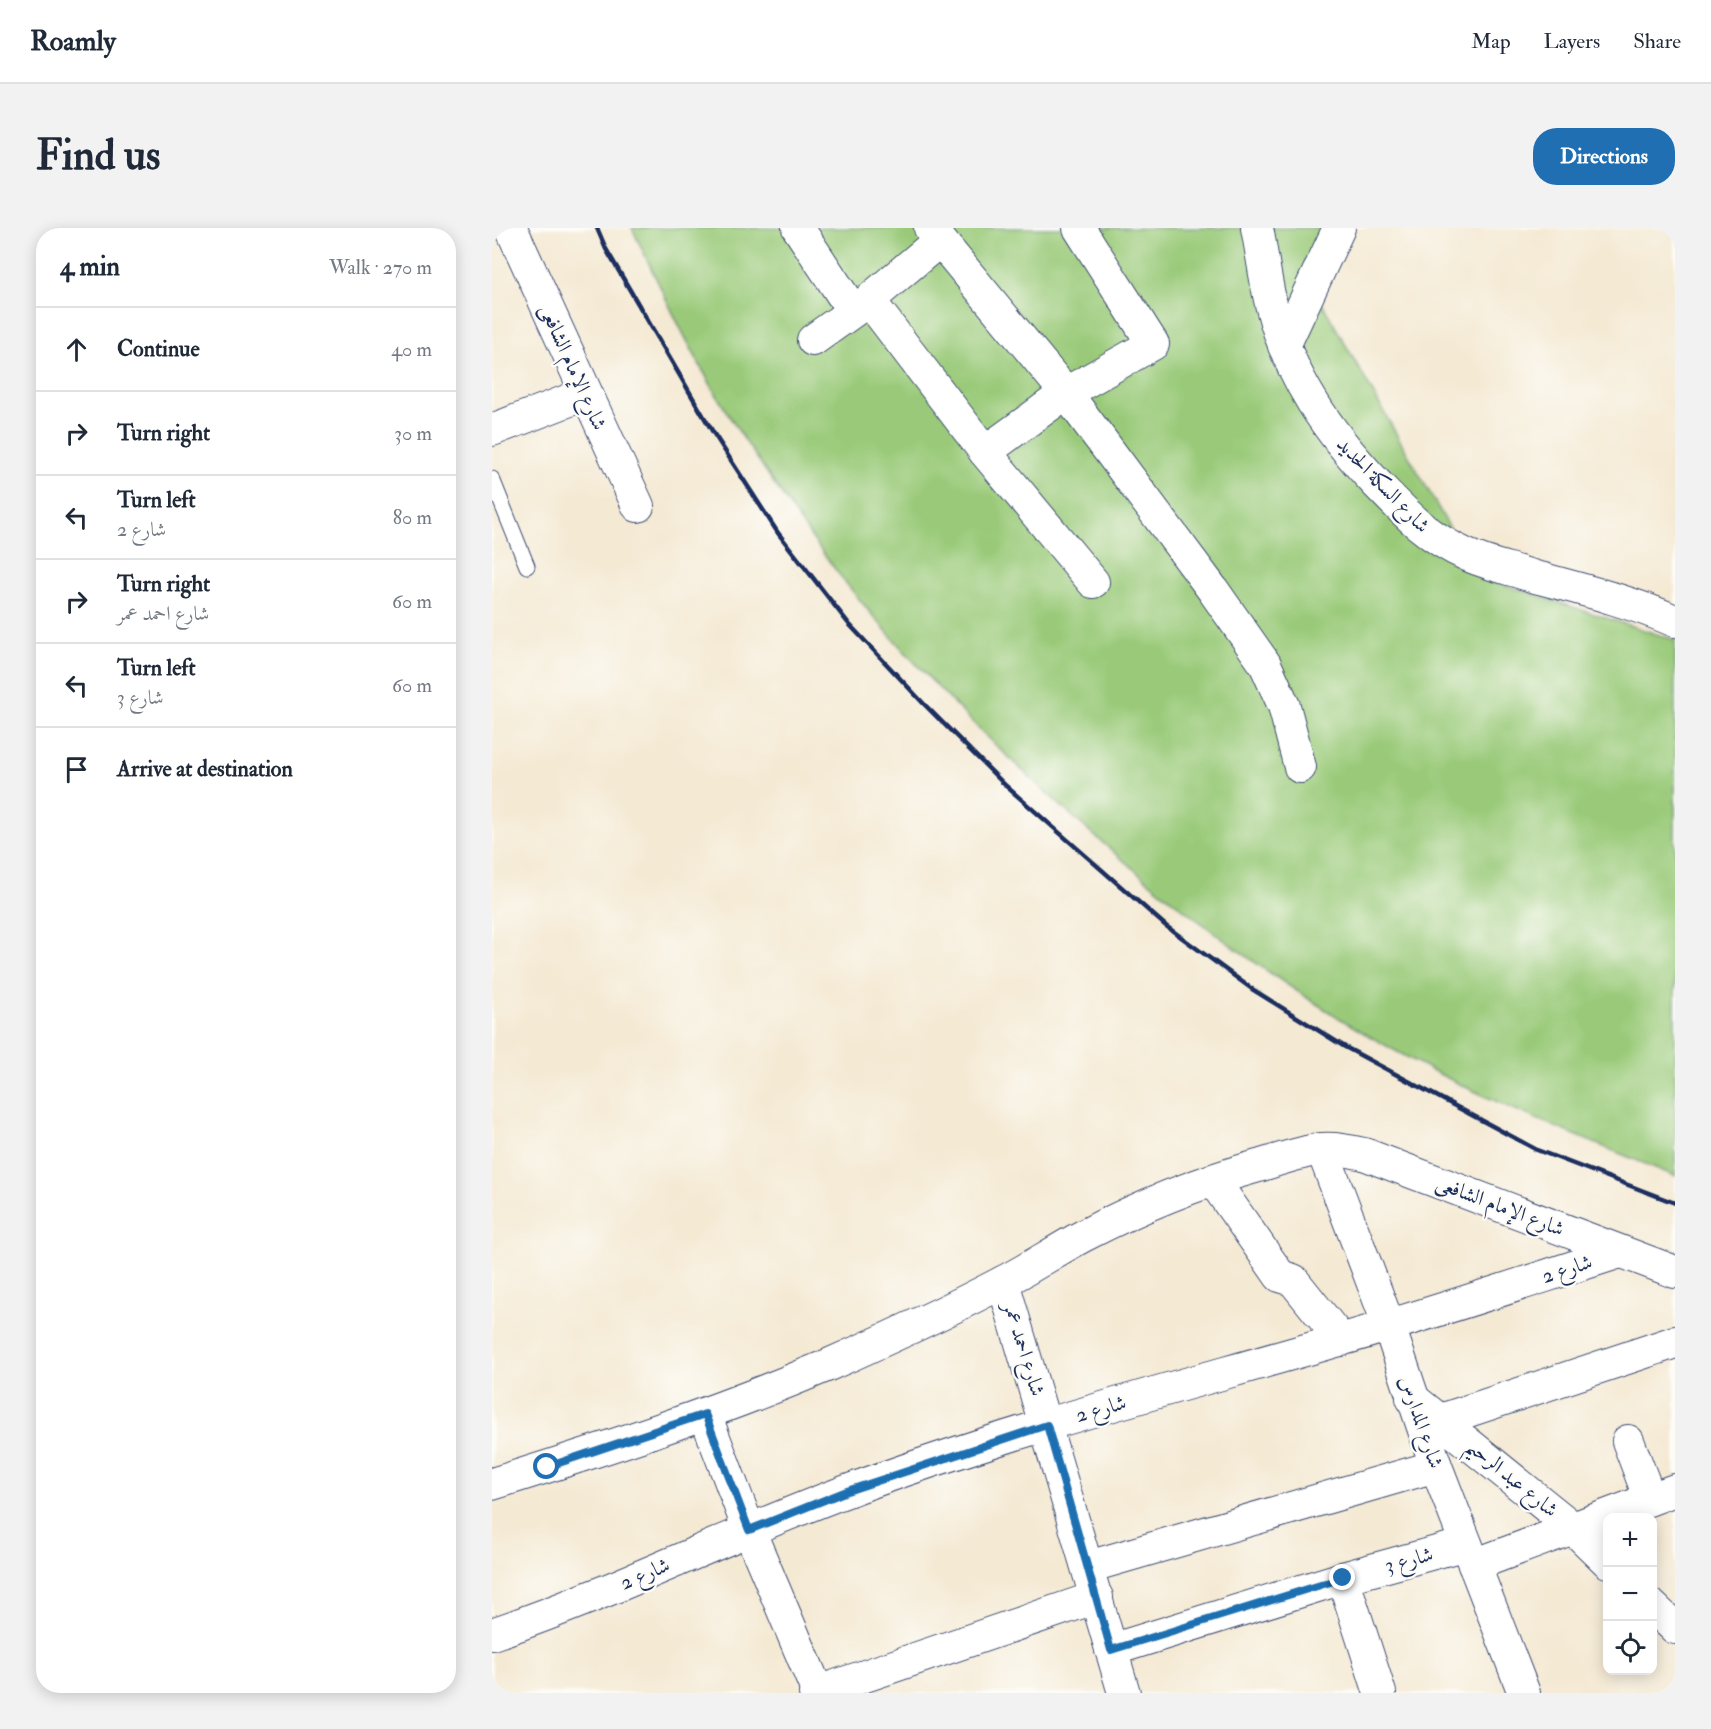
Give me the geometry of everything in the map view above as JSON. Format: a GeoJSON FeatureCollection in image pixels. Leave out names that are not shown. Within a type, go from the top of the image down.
{"type":"FeatureCollection","features":[{"type":"Feature","properties":{"kind":"street","name":"شارع الإمام الشافعى"},"geometry":{"type":"LineString","coordinates":[[511,228],[638,506]]}},
{"type":"Feature","properties":{"kind":"street"},"geometry":{"type":"LineString","coordinates":[[798,228],[1093,582]]}},
{"type":"Feature","properties":{"kind":"street"},"geometry":{"type":"LineString","coordinates":[[985,452],[1066,393],[1153,344],[1079,228]]}},
{"type":"Feature","properties":{"kind":"street","name":"شارع السكة الحديد"},"geometry":{"type":"LineString","coordinates":[[1257,228],[1272,305],[1284,346],[1301,384],[1323,420],[1348,454],[1412,521],[1439,540],[1479,559],[1620,601],[1675,621]]}},
{"type":"Feature","properties":{"kind":"street"},"geometry":{"type":"LineString","coordinates":[[1284,346],[1340,228]]}},
{"type":"Feature","properties":{"kind":"street"},"geometry":{"type":"LineString","coordinates":[[813,340],[861,305],[935,234],[1066,393],[1213,590],[1265,664],[1284,706],[1300,767]]}},
{"type":"Feature","properties":{"kind":"street"},"geometry":{"type":"LineString","coordinates":[[492,430],[585,394]]}},
{"type":"Feature","properties":{"kind":"street","name":"شارع الإمام الشافعى"},"geometry":{"type":"LineString","coordinates":[[1322,1149],[1364,1154],[1675,1272]]}},
{"type":"Feature","properties":{"kind":"street"},"geometry":{"type":"LineString","coordinates":[[492,1484],[705,1414],[826,1366],[1003,1282],[1095,1230],[1169,1196],[1213,1180],[1322,1149]]}},
{"type":"Feature","properties":{"kind":"street","name":"شارع المدارس"},"geometry":{"type":"LineString","coordinates":[[1322,1149],[1389,1326],[1436,1466],[1522,1693]]}},
{"type":"Feature","properties":{"kind":"street"},"geometry":{"type":"LineString","coordinates":[[1213,1180],[1280,1276],[1293,1280],[1341,1340]]}},
{"type":"Feature","properties":{"kind":"street","name":"شارع 2"},"geometry":{"type":"LineString","coordinates":[[492,1634],[847,1491],[1047,1425],[1389,1326],[1620,1252]]}},
{"type":"Feature","properties":{"kind":"street","name":"شارع احمد عمر"},"geometry":{"type":"LineString","coordinates":[[1003,1282],[1047,1425],[1124,1693]]}},
{"type":"Feature","properties":{"kind":"street"},"geometry":{"type":"LineString","coordinates":[[1441,1420],[1675,1342]]}},
{"type":"Feature","properties":{"kind":"street","name":"شارع عبد الرحيم"},"geometry":{"type":"LineString","coordinates":[[1412,1398],[1574,1528],[1603,1557]]}},
{"type":"Feature","properties":{"kind":"street"},"geometry":{"type":"LineString","coordinates":[[705,1414],[749,1530],[817,1693],[1097,1597]]}},
{"type":"Feature","properties":{"kind":"street"},"geometry":{"type":"LineString","coordinates":[[1628,1440],[1662,1495]]}},
{"type":"Feature","properties":{"kind":"street"},"geometry":{"type":"LineString","coordinates":[[1088,1567],[1436,1466]]}},
{"type":"Feature","properties":{"kind":"street","name":"شارع 3"},"geometry":{"type":"LineString","coordinates":[[1111,1650],[1343,1578],[1470,1555],[1574,1528],[1662,1495]]}},
{"type":"Feature","properties":{"kind":"street"},"geometry":{"type":"LineString","coordinates":[[1343,1578],[1380,1693]]}},
{"type":"Feature","properties":{"kind":"street"},"geometry":{"type":"LineString","coordinates":[[1657,1610],[1675,1628]]}},
{"type":"Feature","properties":{"kind":"lane"},"geometry":{"type":"LineString","coordinates":[[492,479],[527,566]]}},
{"type":"Feature","properties":{"kind":"green space"},"geometry":{"type":"Polygon","coordinates":[[[632,228],[1328,228],[1306,275],[1477,576],[1675,640],[1675,1176],[1484,1096],[1377,1041],[1291,987],[1208,928],[1057,803],[995,745],[906,653],[850,588],[804,527],[738,430],[712,387],[632,228]]]}},
{"type":"Feature","properties":{"kind":"railway"},"geometry":{"type":"LineString","coordinates":[[597,228],[606,249],[714,434],[778,533],[849,624],[924,704],[1006,786],[1166,926],[1252,989],[1345,1047],[1537,1150],[1675,1203]]}},
{"type":"Feature","properties":{"kind":"route"},"geometry":{"type":"LineString","coordinates":[[547,1467],[705,1414],[749,1530],[847,1491],[1047,1425],[1111,1650],[1343,1578]]}}]}
